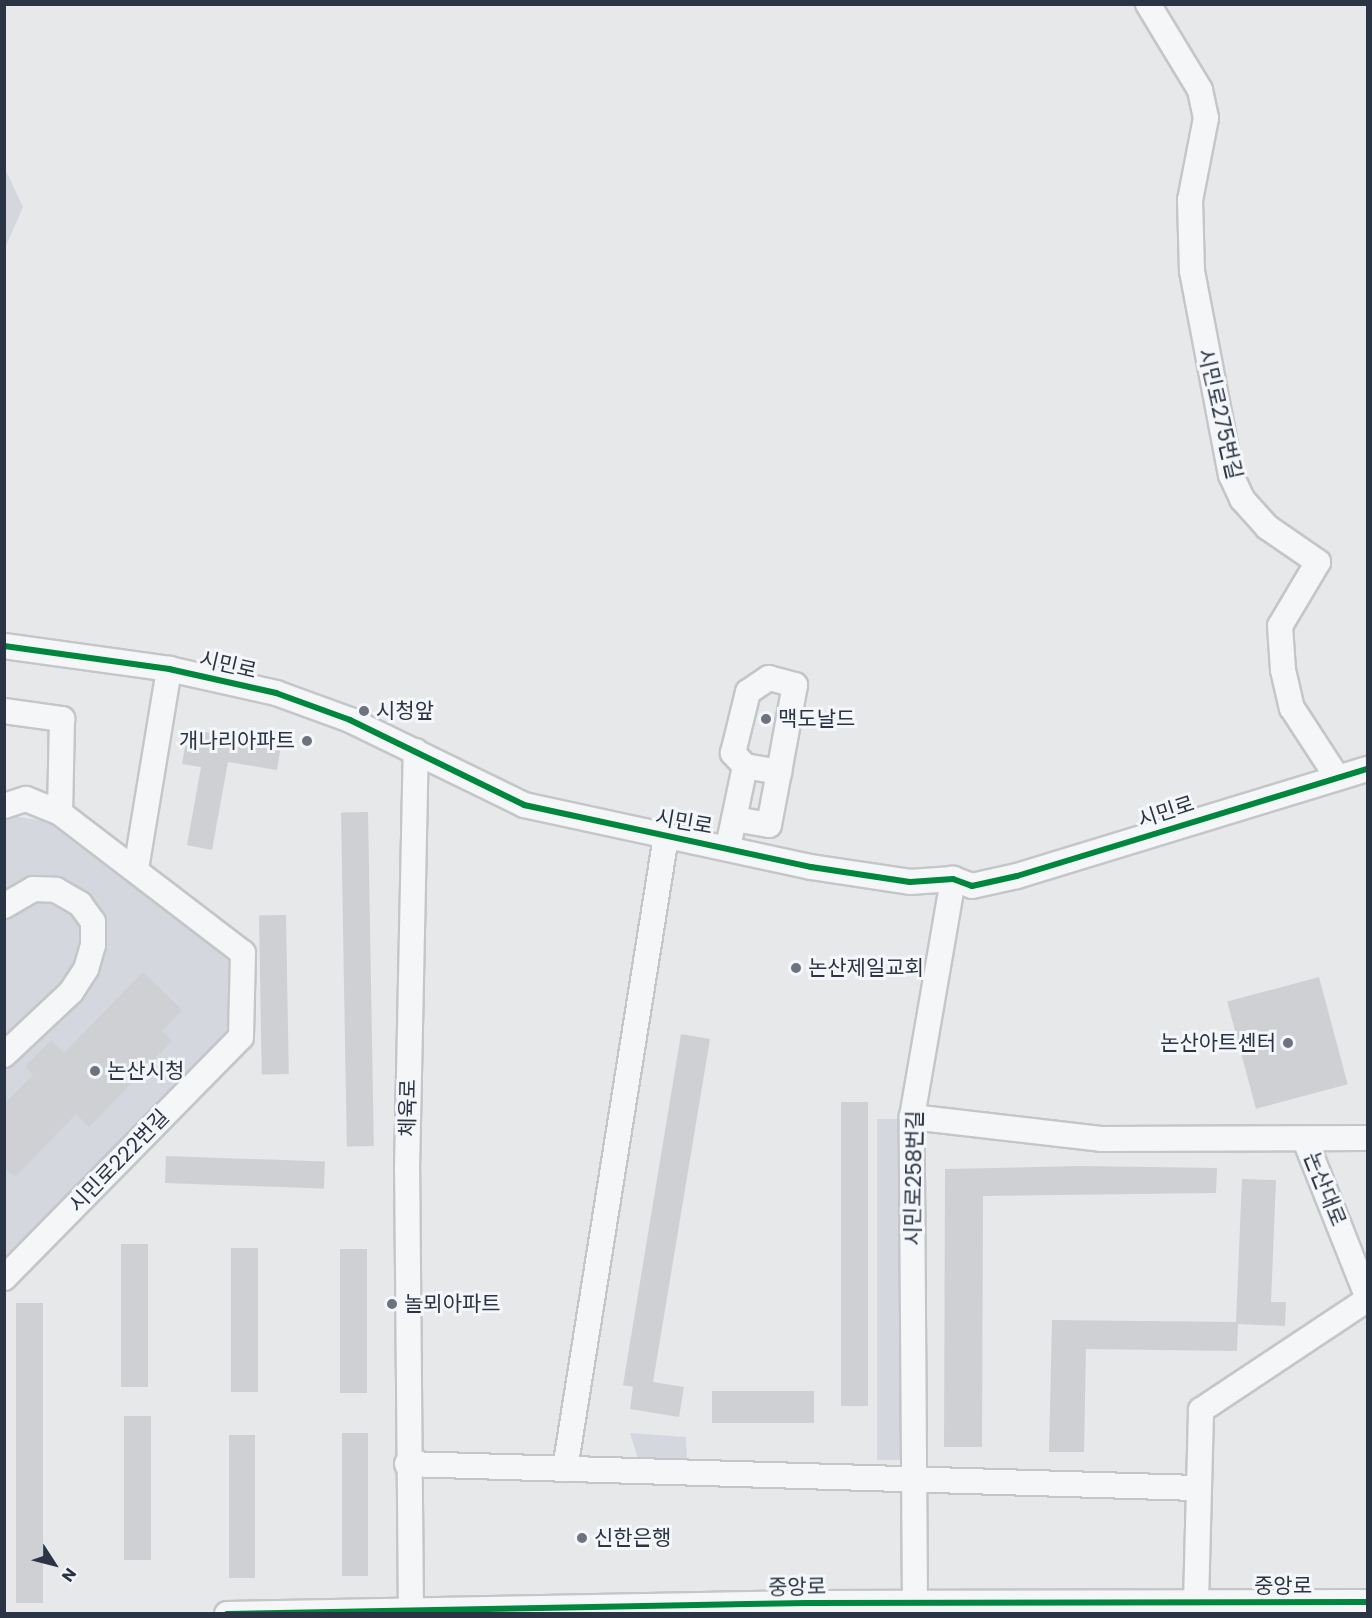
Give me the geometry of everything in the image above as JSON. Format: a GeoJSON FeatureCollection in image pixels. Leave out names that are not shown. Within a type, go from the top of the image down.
{"type":"FeatureCollection","features":[{"type":"Feature","properties":{"kind":"street","name":"시민로275번길"},"geometry":{"type":"LineString","coordinates":[[1148,4],[1200,90],[1206,118],[1190,200],[1192,271],[1231,475],[1242,499],[1267,527],[1318,562],[1280,626],[1283,670],[1292,708],[1337,777]]}},
{"type":"Feature","properties":{"kind":"street","name":"시민로"},"geometry":{"type":"LineString","coordinates":[[4,646],[169,669],[314,704],[416,751],[524,805],[666,836],[888,879],[953,879],[972,886],[1017,876],[1368,769]]}},
{"type":"Feature","properties":{"kind":"street"},"geometry":{"type":"LineString","coordinates":[[4,806],[26,800],[60,813],[136,869],[169,669]]}},
{"type":"Feature","properties":{"kind":"street"},"geometry":{"type":"LineString","coordinates":[[736,819],[769,825],[779,772],[795,685],[769,678],[748,692],[734,753],[746,766],[779,772]]}},
{"type":"Feature","properties":{"kind":"street"},"geometry":{"type":"LineString","coordinates":[[4,711],[62,718],[60,813]]}},
{"type":"Feature","properties":{"kind":"street","name":"체육로"},"geometry":{"type":"LineString","coordinates":[[411,1613],[407,1464],[416,751]]}},
{"type":"Feature","properties":{"kind":"street"},"geometry":{"type":"LineString","coordinates":[[728,847],[746,766]]}},
{"type":"Feature","properties":{"kind":"street"},"geometry":{"type":"LineString","coordinates":[[565,1469],[666,836]]}},
{"type":"Feature","properties":{"kind":"street","name":"시민로222번길"},"geometry":{"type":"LineString","coordinates":[[4,1278],[241,1037],[243,953],[136,869]]}},
{"type":"Feature","properties":{"kind":"street","name":"시민로258번길"},"geometry":{"type":"LineString","coordinates":[[915,1603],[912,1117],[953,879]]}},
{"type":"Feature","properties":{"kind":"street"},"geometry":{"type":"LineString","coordinates":[[4,906],[33,889],[56,890],[80,904],[93,922],[93,945],[86,969],[71,992],[4,1055]]}},
{"type":"Feature","properties":{"kind":"street"},"geometry":{"type":"LineString","coordinates":[[912,1117],[1101,1139],[1305,1140]]}},
{"type":"Feature","properties":{"kind":"street","name":"논산대로"},"geometry":{"type":"LineString","coordinates":[[1198,1488],[1201,1410],[1368,1298],[1305,1140],[1368,1138]]}},
{"type":"Feature","properties":{"kind":"street"},"geometry":{"type":"LineString","coordinates":[[407,1464],[1198,1488],[1196,1603]]}},
{"type":"Feature","properties":{"kind":"street","name":"중앙로"},"geometry":{"type":"LineString","coordinates":[[227,1614],[735,1609],[915,1603],[990,1608],[1122,1609],[1196,1603],[1328,1608],[1368,1602]]}},
{"type":"Feature","properties":{"kind":"shaded area"},"geometry":{"type":"Polygon","coordinates":[[[4,169],[23,207],[5,248],[4,169]]]}},
{"type":"Feature","properties":{"kind":"shaded area"},"geometry":{"type":"Polygon","coordinates":[[[12,816],[46,821],[230,961],[229,1033],[5,1256],[4,822],[12,816]]]}},
{"type":"Feature","properties":{"kind":"shaded area"},"geometry":{"type":"Polygon","coordinates":[[[877,1119],[900,1119],[900,1460],[877,1460],[877,1119]]]}},
{"type":"Feature","properties":{"kind":"shaded area"},"geometry":{"type":"Polygon","coordinates":[[[630,1433],[686,1437],[687,1465],[639,1462],[630,1433]]]}},
{"type":"Feature","properties":{"kind":"building"},"geometry":{"type":"Polygon","coordinates":[[[188,729],[281,745],[277,770],[228,762],[212,850],[187,845],[201,767],[182,764],[188,729]]]}},
{"type":"Feature","properties":{"kind":"building"},"geometry":{"type":"Polygon","coordinates":[[[341,812],[368,812],[374,1146],[347,1146],[341,812]]]}},
{"type":"Feature","properties":{"kind":"building"},"geometry":{"type":"Polygon","coordinates":[[[259,915],[286,915],[289,1074],[262,1074],[259,915]]]}},
{"type":"Feature","properties":{"kind":"building","name":"논산시청"},"geometry":{"type":"Polygon","coordinates":[[[143,972],[182,1010],[162,1031],[172,1041],[89,1127],[76,1114],[15,1177],[4,1167],[4,1104],[33,1075],[25,1067],[51,1040],[64,1053],[143,972]]]}},
{"type":"Feature","properties":{"kind":"building","name":"논산아트센터"},"geometry":{"type":"Polygon","coordinates":[[[1319,977],[1348,1084],[1256,1109],[1227,1002],[1319,977]]]}},
{"type":"Feature","properties":{"kind":"building"},"geometry":{"type":"Polygon","coordinates":[[[681,1034],[710,1039],[653,1382],[684,1387],[679,1417],[630,1409],[633,1387],[623,1385],[681,1034]]]}},
{"type":"Feature","properties":{"kind":"building"},"geometry":{"type":"Polygon","coordinates":[[[841,1102],[868,1102],[868,1406],[841,1406],[841,1102]]]}},
{"type":"Feature","properties":{"kind":"building"},"geometry":{"type":"Polygon","coordinates":[[[166,1156],[325,1162],[324,1189],[165,1183],[166,1156]]]}},
{"type":"Feature","properties":{"kind":"building"},"geometry":{"type":"Polygon","coordinates":[[[1080,1166],[1217,1168],[1216,1193],[983,1196],[982,1447],[944,1447],[945,1169],[1080,1166]]]}},
{"type":"Feature","properties":{"kind":"building"},"geometry":{"type":"Polygon","coordinates":[[[1242,1179],[1276,1180],[1271,1302],[1286,1302],[1285,1326],[1238,1324],[1237,1351],[1086,1349],[1084,1452],[1049,1452],[1052,1320],[1236,1322],[1242,1179]]]}},
{"type":"Feature","properties":{"kind":"building"},"geometry":{"type":"Polygon","coordinates":[[[121,1244],[148,1244],[148,1387],[121,1387],[121,1244]]]}},
{"type":"Feature","properties":{"kind":"building"},"geometry":{"type":"Polygon","coordinates":[[[231,1248],[258,1248],[258,1392],[231,1392],[231,1248]]]}},
{"type":"Feature","properties":{"kind":"building"},"geometry":{"type":"Polygon","coordinates":[[[340,1249],[367,1249],[367,1393],[340,1393],[340,1249]]]}},
{"type":"Feature","properties":{"kind":"building"},"geometry":{"type":"Polygon","coordinates":[[[16,1303],[43,1303],[43,1603],[16,1603],[16,1303]]]}},
{"type":"Feature","properties":{"kind":"building"},"geometry":{"type":"Polygon","coordinates":[[[712,1391],[814,1391],[814,1423],[712,1423],[712,1391]]]}},
{"type":"Feature","properties":{"kind":"building"},"geometry":{"type":"Polygon","coordinates":[[[124,1416],[151,1416],[151,1560],[124,1560],[124,1416]]]}},
{"type":"Feature","properties":{"kind":"building"},"geometry":{"type":"Polygon","coordinates":[[[342,1433],[368,1433],[368,1576],[342,1576],[342,1433]]]}},
{"type":"Feature","properties":{"kind":"building"},"geometry":{"type":"Polygon","coordinates":[[[229,1435],[255,1435],[255,1578],[229,1578],[229,1435]]]}},
{"type":"Feature","properties":{"kind":"cycle path"},"geometry":{"type":"LineString","coordinates":[[4,646],[169,669],[276,693],[350,720],[524,805],[811,867],[910,882],[953,879],[972,886],[1017,876],[1368,769]]}},
{"type":"Feature","properties":{"kind":"cycle path"},"geometry":{"type":"LineString","coordinates":[[227,1614],[807,1603],[1368,1602]]}},
{"type":"Feature","properties":{"kind":"place","name":"시청앞"},"geometry":{"type":"Point","coordinates":[364,711]}},
{"type":"Feature","properties":{"kind":"place","name":"맥도날드"},"geometry":{"type":"Point","coordinates":[766,719]}},
{"type":"Feature","properties":{"kind":"place","name":"개나리아파트"},"geometry":{"type":"Point","coordinates":[307,741]}},
{"type":"Feature","properties":{"kind":"place","name":"논산제일교회"},"geometry":{"type":"Point","coordinates":[796,968]}},
{"type":"Feature","properties":{"kind":"place","name":"논산아트센터"},"geometry":{"type":"Point","coordinates":[1288,1043]}},
{"type":"Feature","properties":{"kind":"place","name":"논산시청"},"geometry":{"type":"Point","coordinates":[95,1071]}},
{"type":"Feature","properties":{"kind":"place","name":"놀뫼아파트"},"geometry":{"type":"Point","coordinates":[392,1304]}},
{"type":"Feature","properties":{"kind":"place","name":"신한은행"},"geometry":{"type":"Point","coordinates":[582,1538]}}]}
